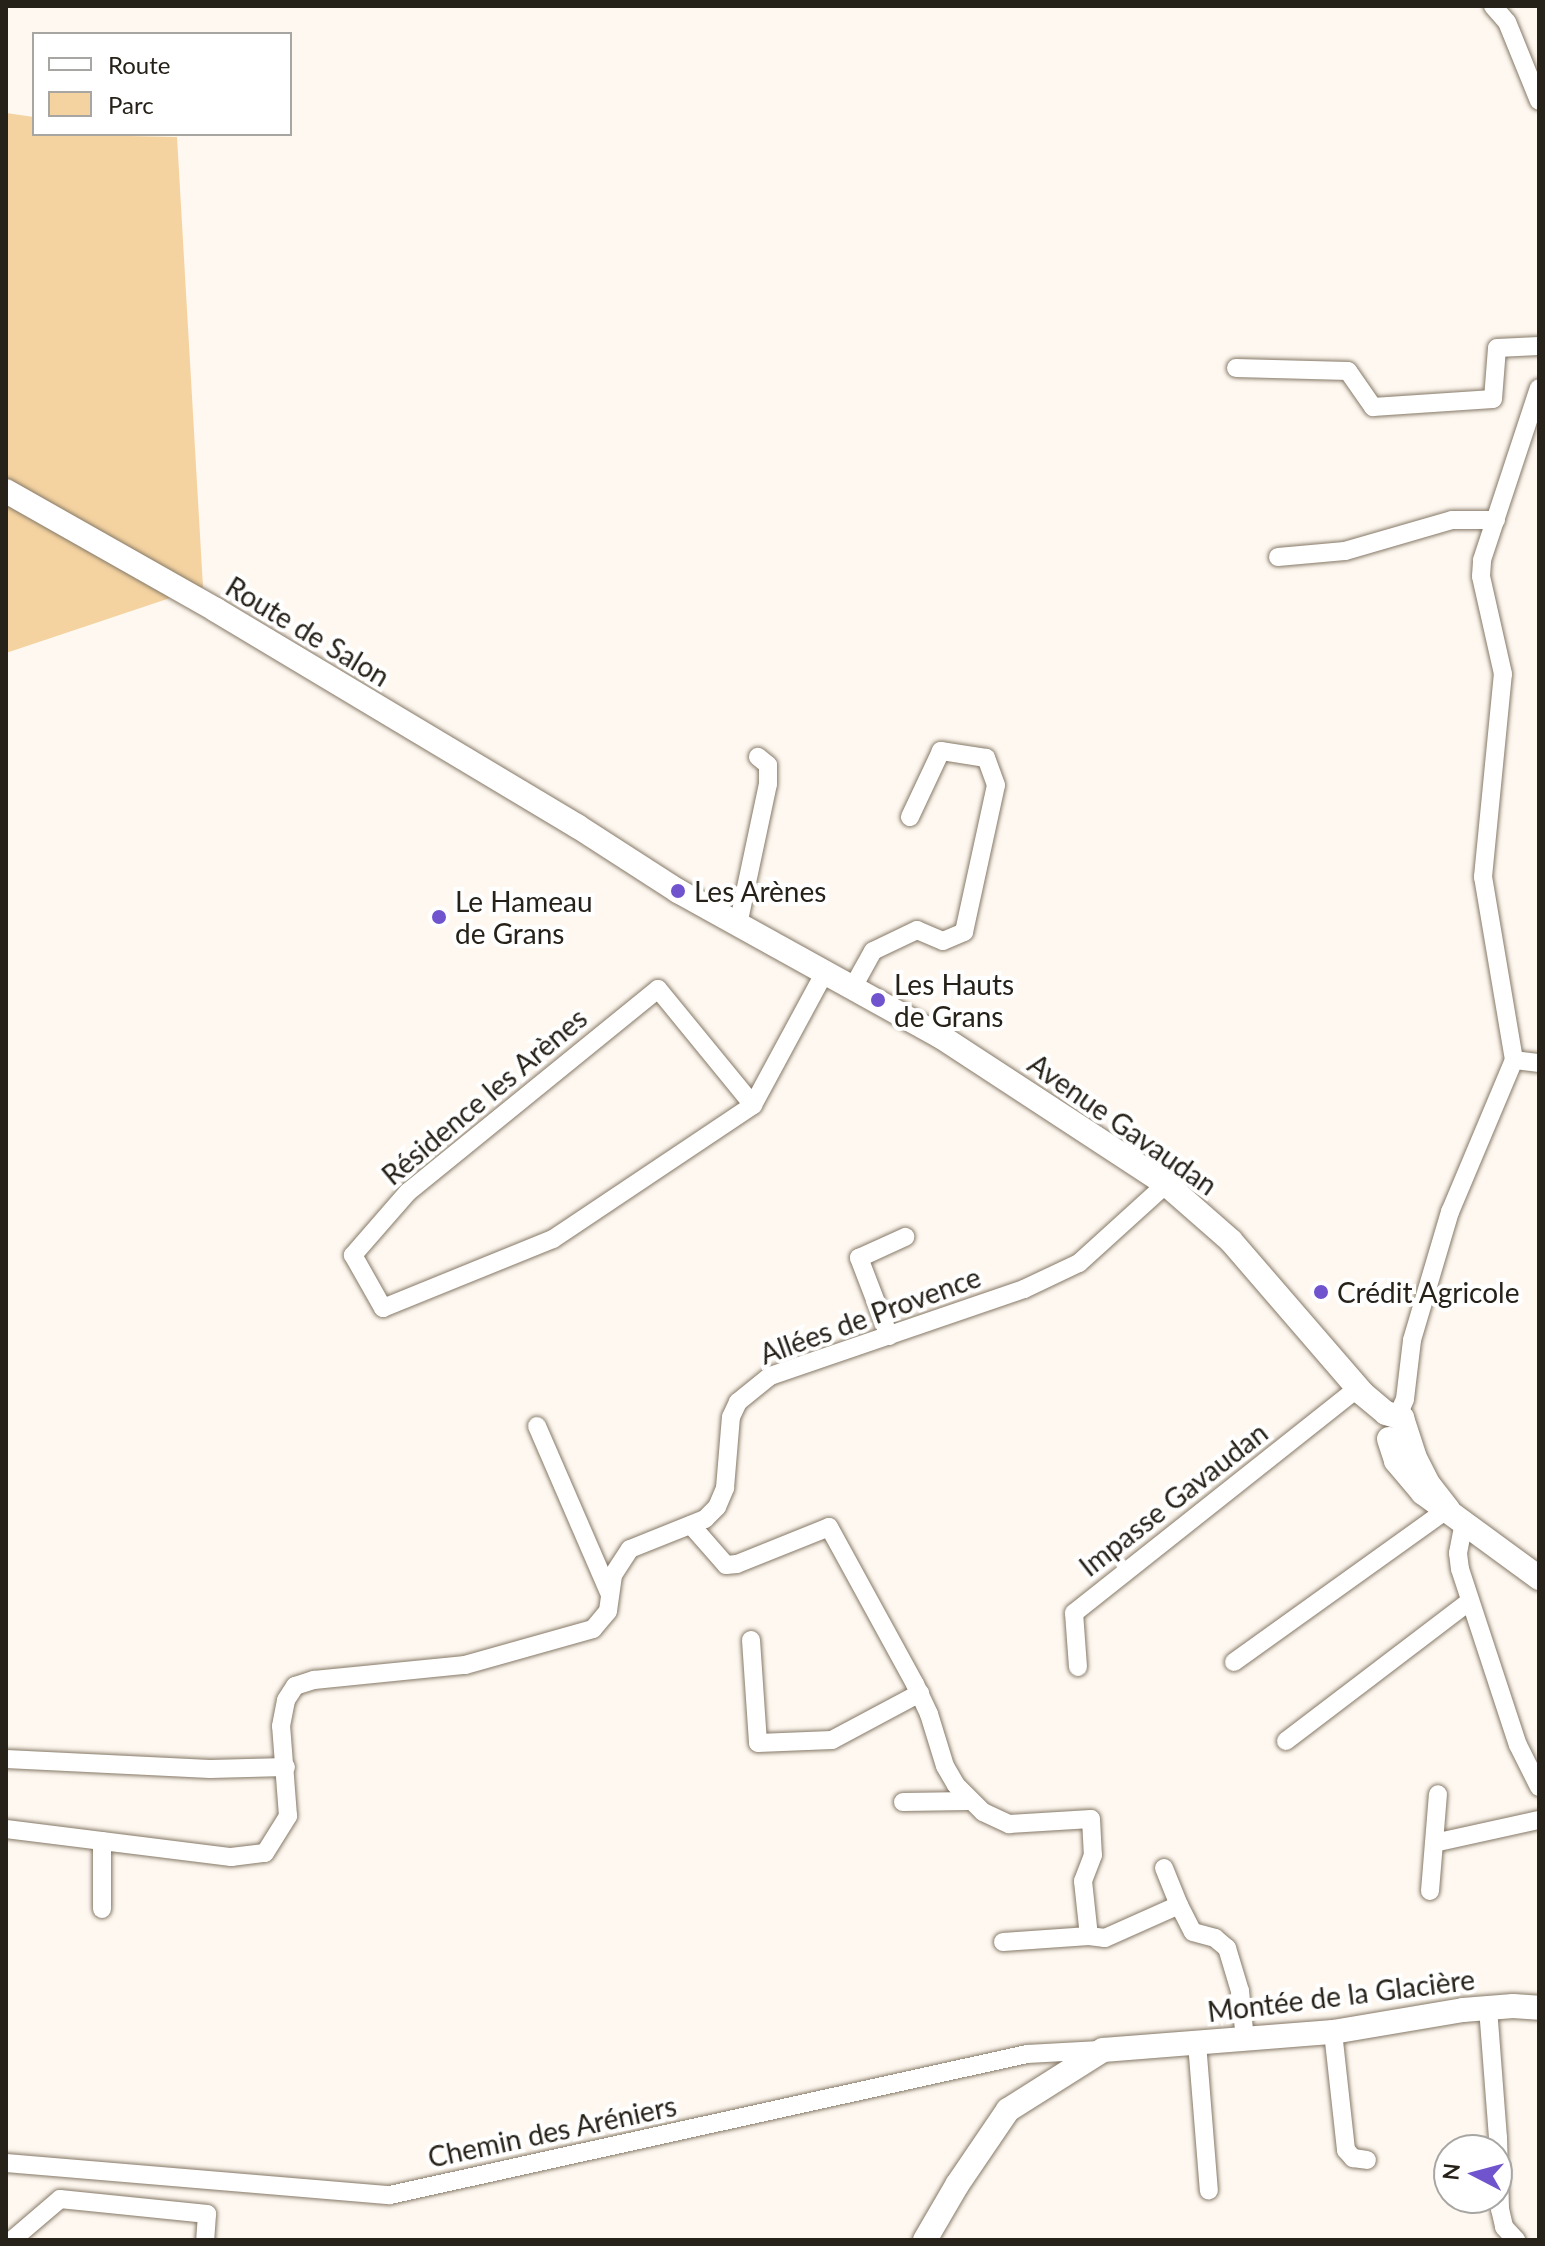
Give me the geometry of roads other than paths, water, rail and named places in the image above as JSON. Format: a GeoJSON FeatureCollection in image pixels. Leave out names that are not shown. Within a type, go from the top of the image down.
{"type":"FeatureCollection","features":[{"type":"Feature","properties":{"kind":"street"},"geometry":{"type":"LineString","coordinates":[[1493,6],[1510,14],[1539,101]]}},
{"type":"Feature","properties":{"kind":"street"},"geometry":{"type":"LineString","coordinates":[[1236,368],[1348,371],[1373,407],[1493,399],[1497,348],[1539,346]]}},
{"type":"Feature","properties":{"kind":"street"},"geometry":{"type":"LineString","coordinates":[[1539,388],[1481,576],[1503,674],[1483,877],[1514,1060],[1503,1093],[1450,1212],[1412,1340],[1405,1399],[1391,1425],[1429,1485],[1456,1516],[1539,1578]]}},
{"type":"Feature","properties":{"kind":"street","name":"Route de Salon"},"geometry":{"type":"LineString","coordinates":[[6,491],[216,610],[577,826]]}},
{"type":"Feature","properties":{"kind":"street"},"geometry":{"type":"LineString","coordinates":[[1278,557],[1345,551],[1452,520],[1496,520]]}},
{"type":"Feature","properties":{"kind":"street"},"geometry":{"type":"LineString","coordinates":[[853,987],[873,951],[917,930],[943,941],[964,932],[996,785],[986,758],[941,751],[910,817]]}},
{"type":"Feature","properties":{"kind":"street"},"geometry":{"type":"LineString","coordinates":[[738,925],[768,784],[768,765],[758,757]]}},
{"type":"Feature","properties":{"kind":"street","name":"Avenue Gavaudan"},"geometry":{"type":"LineString","coordinates":[[577,826],[678,891],[940,1036],[1166,1184],[1231,1241],[1391,1425]]}},
{"type":"Feature","properties":{"kind":"street","name":"Résidence les Arènes"},"geometry":{"type":"LineString","coordinates":[[753,1105],[658,989],[408,1192],[353,1255],[383,1308],[553,1239],[753,1105],[825,972]]}},
{"type":"Feature","properties":{"kind":"street"},"geometry":{"type":"LineString","coordinates":[[1514,1060],[1539,1063]]}},
{"type":"Feature","properties":{"kind":"street","name":"Allées de Provence"},"geometry":{"type":"LineString","coordinates":[[6,1829],[231,1857],[265,1853],[288,1816],[281,1726],[286,1700],[295,1686],[314,1680],[465,1665],[519,1653],[593,1629],[602,1622],[612,1599],[613,1575],[630,1549],[705,1519],[717,1507],[725,1488],[731,1417],[738,1402],[770,1376],[1024,1289],[1079,1263],[1166,1184]]}},
{"type":"Feature","properties":{"kind":"street"},"geometry":{"type":"LineString","coordinates":[[889,1336],[859,1258],[905,1237]]}},
{"type":"Feature","properties":{"kind":"street","name":"Avenue Gavaudan"},"geometry":{"type":"LineString","coordinates":[[1316,1338],[1349,1395],[1391,1425]]}},
{"type":"Feature","properties":{"kind":"street","name":"Impasse Gavaudan"},"geometry":{"type":"LineString","coordinates":[[1078,1667],[1074,1613],[1349,1395]]}},
{"type":"Feature","properties":{"kind":"street"},"geometry":{"type":"LineString","coordinates":[[537,1426],[612,1599]]}},
{"type":"Feature","properties":{"kind":"street"},"geometry":{"type":"LineString","coordinates":[[1456,1516],[1458,1553],[1470,1601],[1518,1745],[1539,1787]]}},
{"type":"Feature","properties":{"kind":"street"},"geometry":{"type":"LineString","coordinates":[[1234,1662],[1456,1516]]}},
{"type":"Feature","properties":{"kind":"street"},"geometry":{"type":"LineString","coordinates":[[691,1525],[726,1565],[737,1564],[829,1527],[920,1693],[945,1766],[969,1801],[983,1812],[1009,1824],[1091,1819],[1093,1855],[1083,1881],[1089,1936]]}},
{"type":"Feature","properties":{"kind":"street"},"geometry":{"type":"LineString","coordinates":[[1286,1741],[1470,1601]]}},
{"type":"Feature","properties":{"kind":"street"},"geometry":{"type":"LineString","coordinates":[[751,1640],[758,1743],[832,1740],[920,1693]]}},
{"type":"Feature","properties":{"kind":"street"},"geometry":{"type":"LineString","coordinates":[[6,1759],[210,1769],[286,1767]]}},
{"type":"Feature","properties":{"kind":"street"},"geometry":{"type":"LineString","coordinates":[[1430,1891],[1438,1794]]}},
{"type":"Feature","properties":{"kind":"street"},"geometry":{"type":"LineString","coordinates":[[903,1802],[969,1801]]}},
{"type":"Feature","properties":{"kind":"street"},"geometry":{"type":"LineString","coordinates":[[1434,1843],[1539,1820]]}},
{"type":"Feature","properties":{"kind":"street"},"geometry":{"type":"LineString","coordinates":[[102,1841],[102,1909]]}},
{"type":"Feature","properties":{"kind":"street"},"geometry":{"type":"LineString","coordinates":[[1164,1868],[1193,1932],[1215,1938],[1227,1948],[1240,1991],[1245,2039]]}},
{"type":"Feature","properties":{"kind":"street"},"geometry":{"type":"LineString","coordinates":[[1003,1942],[1089,1936],[1105,1938],[1179,1905]]}},
{"type":"Feature","properties":{"kind":"street"},"geometry":{"type":"LineString","coordinates":[[1488,2008],[1496,2134]]}},
{"type":"Feature","properties":{"kind":"street","name":"Montée de la Glacière"},"geometry":{"type":"LineString","coordinates":[[1103,2050],[1333,2032],[1488,2008],[1539,2008]]}},
{"type":"Feature","properties":{"kind":"street"},"geometry":{"type":"LineString","coordinates":[[1333,2032],[1346,2150],[1353,2158],[1367,2160]]}},
{"type":"Feature","properties":{"kind":"street"},"geometry":{"type":"LineString","coordinates":[[1197,2043],[1209,2191]]}},
{"type":"Feature","properties":{"kind":"street"},"geometry":{"type":"LineString","coordinates":[[925,2240],[957,2185],[1008,2110],[1103,2050]]}},
{"type":"Feature","properties":{"kind":"street","name":"Chemin des Aréniers"},"geometry":{"type":"LineString","coordinates":[[6,2163],[390,2195],[1027,2054],[1103,2050]]}},
{"type":"Feature","properties":{"kind":"street"},"geometry":{"type":"LineString","coordinates":[[1327,2151],[1346,2150]]}},
{"type":"Feature","properties":{"kind":"street"},"geometry":{"type":"LineString","coordinates":[[12,2240],[60,2199],[207,2214],[205,2240]]}},
{"type":"Feature","properties":{"kind":"street"},"geometry":{"type":"LineString","coordinates":[[1502,2214],[1504,2227],[1516,2240]]}},
{"type":"Feature","properties":{"kind":"place","name":"Les Arènes"},"geometry":{"type":"Point","coordinates":[678,891]}},
{"type":"Feature","properties":{"kind":"place","name":"Le Hameau de Grans"},"geometry":{"type":"Point","coordinates":[439,917]}},
{"type":"Feature","properties":{"kind":"place","name":"Les Hauts de Grans"},"geometry":{"type":"Point","coordinates":[878,1000]}},
{"type":"Feature","properties":{"kind":"place","name":"Crédit Agricole"},"geometry":{"type":"Point","coordinates":[1321,1292]}}]}
